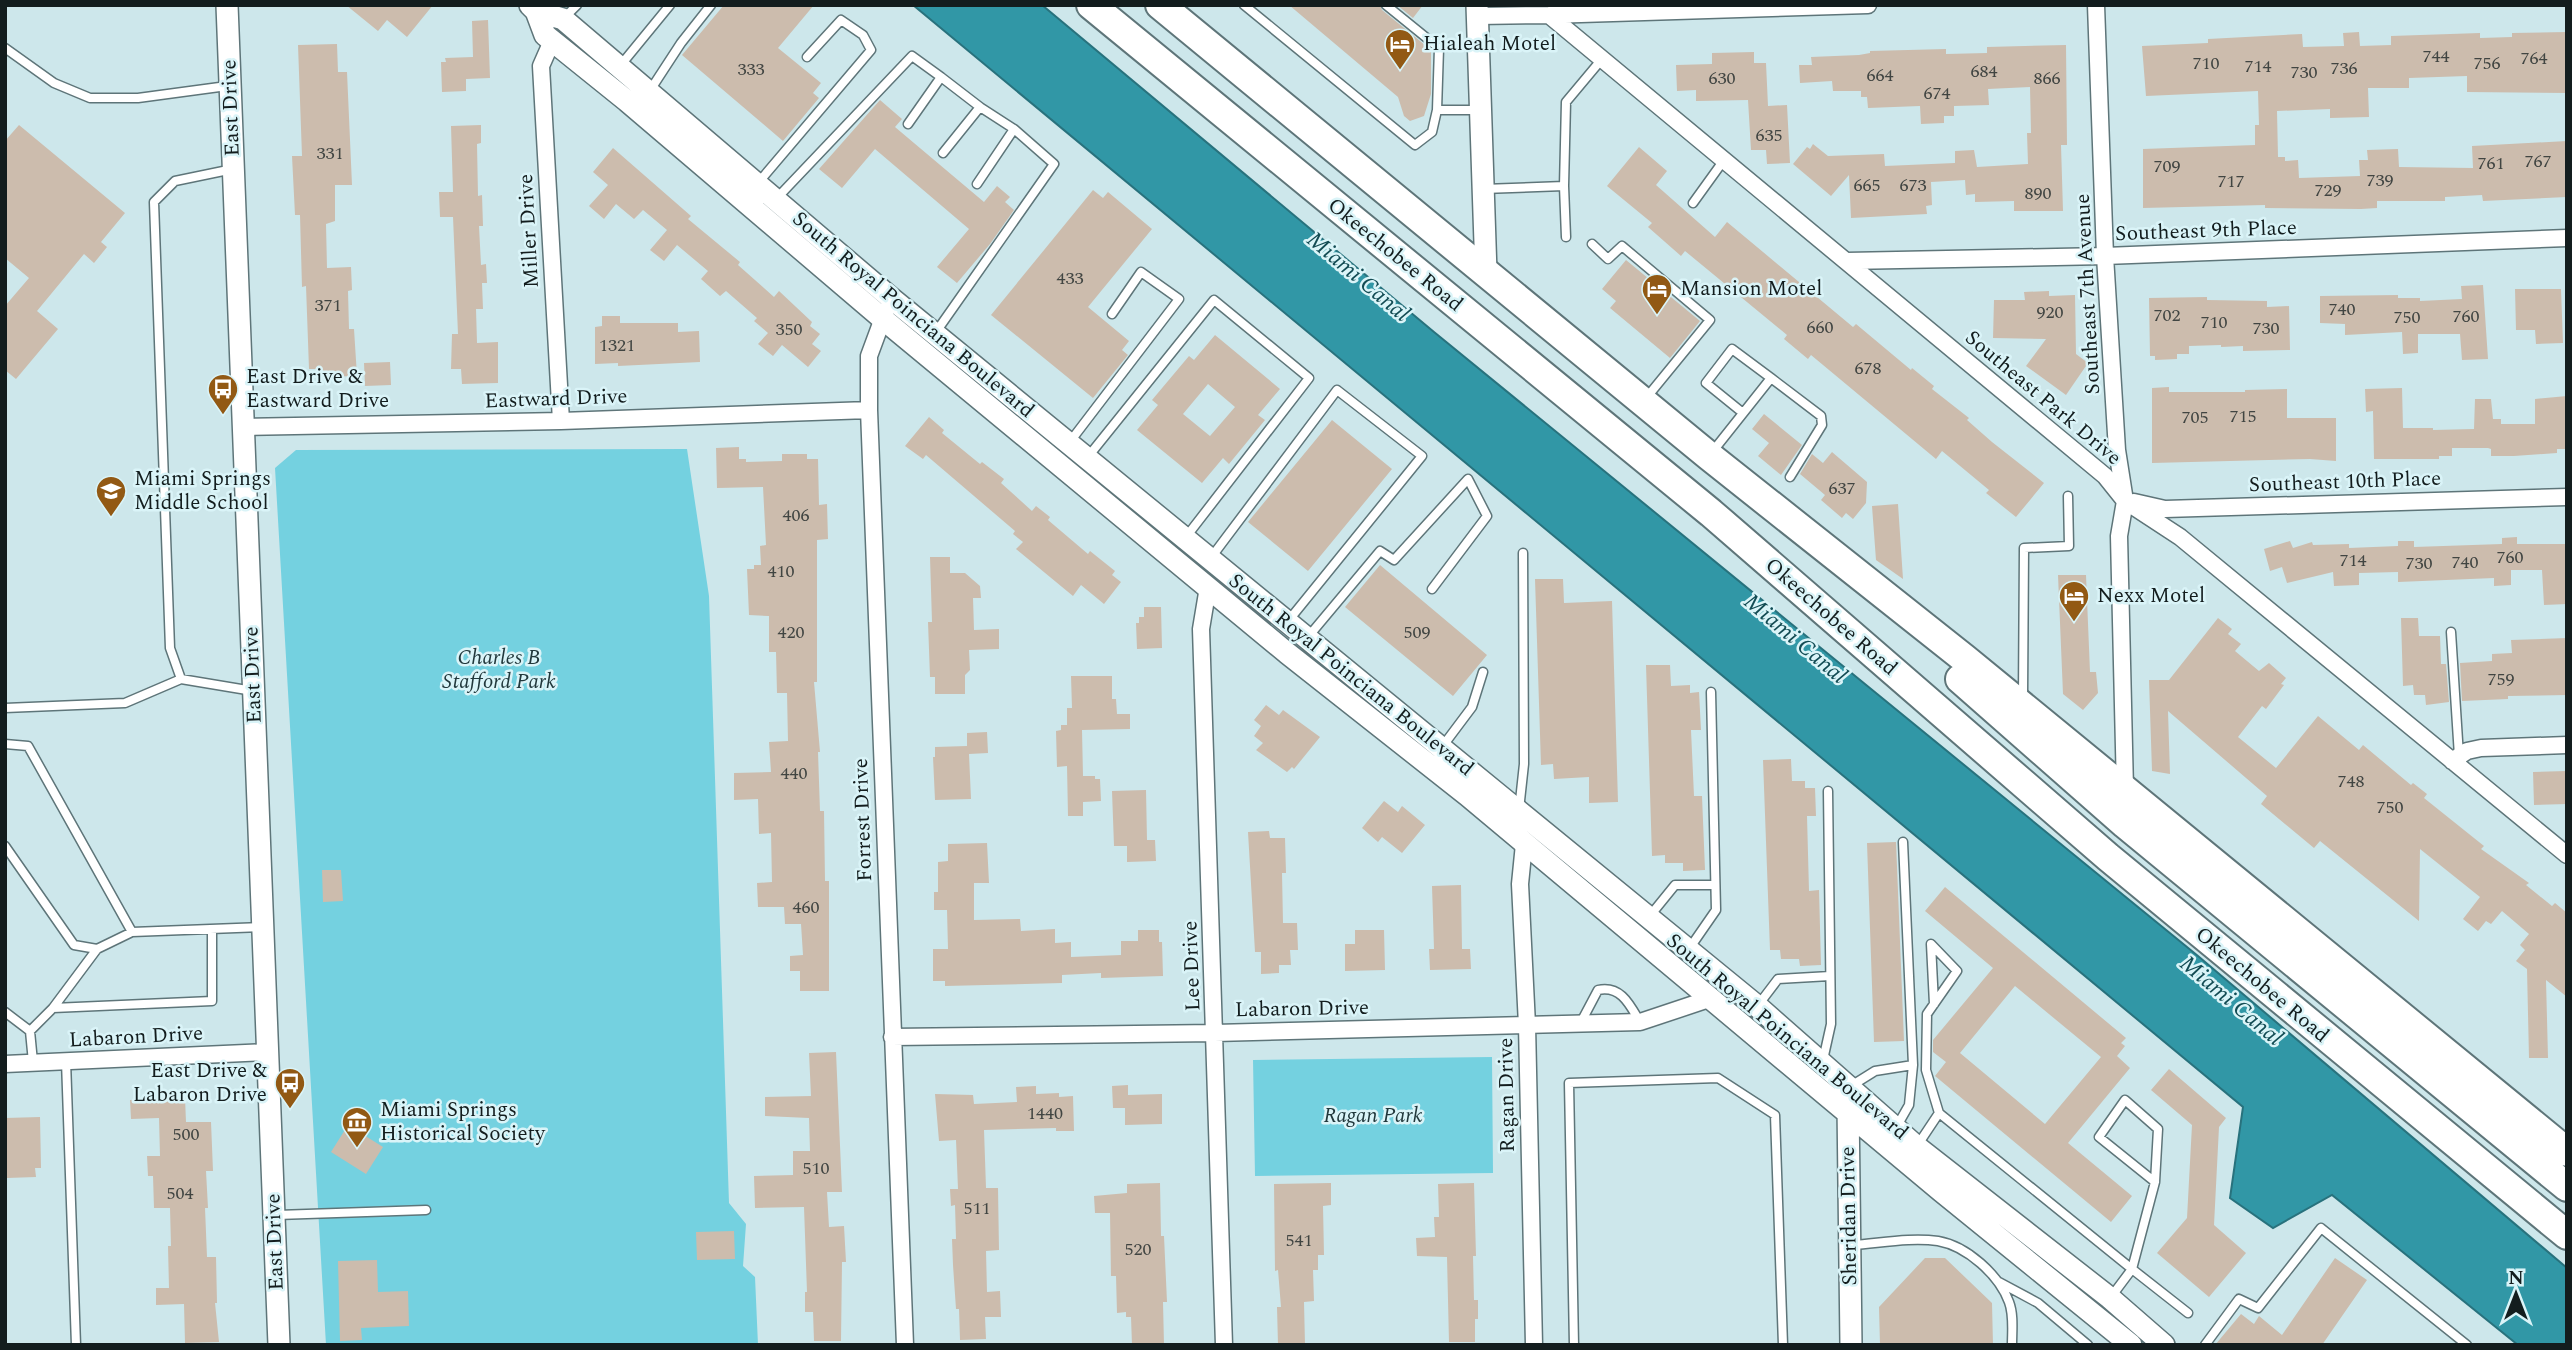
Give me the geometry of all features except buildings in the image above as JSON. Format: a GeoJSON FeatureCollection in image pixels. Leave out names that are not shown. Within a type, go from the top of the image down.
{"type":"FeatureCollection","features":[{"type":"Feature","properties":{"kind":"highway","name":"Okeechobee Road"},"geometry":{"type":"LineString","coordinates":[[1091,5],[1711,513],[2108,857],[2567,1235]]}},
{"type":"Feature","properties":{"kind":"highway","name":"Okeechobee Road"},"geometry":{"type":"LineString","coordinates":[[1160,5],[1797,528],[2022,706],[2567,1152]]}},
{"type":"Feature","properties":{"kind":"highway"},"geometry":{"type":"LineString","coordinates":[[1797,528],[1912,636],[2125,824],[2567,1187]]}},
{"type":"Feature","properties":{"kind":"street","name":"East Drive"},"geometry":{"type":"LineString","coordinates":[[228,5],[279,1345]]}},
{"type":"Feature","properties":{"kind":"street"},"geometry":{"type":"LineString","coordinates":[[1486,273],[1477,11],[1549,15],[1868,5]]}},
{"type":"Feature","properties":{"kind":"street","name":"Southeast 7th Avenue"},"geometry":{"type":"LineString","coordinates":[[2096,5],[2105,256],[2117,450],[2125,500],[2119,536],[2125,790]]}},
{"type":"Feature","properties":{"kind":"street","name":"South Royal Poinciana Boulevard"},"geometry":{"type":"LineString","coordinates":[[533,8],[570,12],[649,92],[934,334],[1757,1006],[1917,1147],[2110,1298],[2164,1345]]}},
{"type":"Feature","properties":{"kind":"street","name":"South Royal Poinciana Boulevard"},"geometry":{"type":"LineString","coordinates":[[533,8],[545,35],[883,319],[2131,1345]]}},
{"type":"Feature","properties":{"kind":"street","name":"Southeast Park Drive"},"geometry":{"type":"LineString","coordinates":[[1549,15],[2105,476],[2125,500],[2180,537],[2456,758],[2567,855]]}},
{"type":"Feature","properties":{"kind":"street","name":"Miller Drive"},"geometry":{"type":"LineString","coordinates":[[552,41],[541,65],[561,421]]}},
{"type":"Feature","properties":{"kind":"street","name":"Southeast 9th Place"},"geometry":{"type":"LineString","coordinates":[[1847,261],[2105,256],[2567,238]]}},
{"type":"Feature","properties":{"kind":"street","name":"Forrest Drive"},"geometry":{"type":"LineString","coordinates":[[891,298],[869,356],[869,410],[905,1345]]}},
{"type":"Feature","properties":{"kind":"street","name":"Eastward Drive"},"geometry":{"type":"LineString","coordinates":[[244,427],[561,421],[869,410]]}},
{"type":"Feature","properties":{"kind":"street","name":"Southeast 10th Place"},"geometry":{"type":"LineString","coordinates":[[2125,500],[2165,509],[2567,497]]}},
{"type":"Feature","properties":{"kind":"street","name":"Lee Drive"},"geometry":{"type":"LineString","coordinates":[[1208,587],[1201,629],[1224,1345]]}},
{"type":"Feature","properties":{"kind":"street"},"geometry":{"type":"LineString","coordinates":[[2456,758],[2481,748],[2567,745]]}},
{"type":"Feature","properties":{"kind":"street","name":"Ragan Drive"},"geometry":{"type":"LineString","coordinates":[[1524,844],[1520,884],[1527,1025],[1534,1345]]}},
{"type":"Feature","properties":{"kind":"street","name":"Labaron Drive"},"geometry":{"type":"LineString","coordinates":[[892,1037],[1640,1022],[1709,999]]}},
{"type":"Feature","properties":{"kind":"street","name":"Labaron Drive"},"geometry":{"type":"LineString","coordinates":[[5,1064],[268,1052]]}},
{"type":"Feature","properties":{"kind":"street","name":"Sheridan Drive"},"geometry":{"type":"LineString","coordinates":[[1848,1088],[1851,1345]]}},
{"type":"Feature","properties":{"kind":"lane"},"geometry":{"type":"LineString","coordinates":[[620,65],[670,5]]}},
{"type":"Feature","properties":{"kind":"lane"},"geometry":{"type":"LineString","coordinates":[[649,92],[681,43],[711,5]]}},
{"type":"Feature","properties":{"kind":"lane"},"geometry":{"type":"LineString","coordinates":[[1244,5],[1415,145],[1432,132],[1437,110],[1439,48],[1386,5]]}},
{"type":"Feature","properties":{"kind":"lane"},"geometry":{"type":"LineString","coordinates":[[757,185],[871,50],[863,35],[841,20],[807,57]]}},
{"type":"Feature","properties":{"kind":"lane"},"geometry":{"type":"LineString","coordinates":[[5,48],[54,83],[90,98],[138,98],[230,86]]}},
{"type":"Feature","properties":{"kind":"lane"},"geometry":{"type":"LineString","coordinates":[[775,200],[912,56],[1014,129],[1054,163],[934,334]]}},
{"type":"Feature","properties":{"kind":"lane"},"geometry":{"type":"LineString","coordinates":[[1566,237],[1566,102],[1602,59]]}},
{"type":"Feature","properties":{"kind":"lane"},"geometry":{"type":"LineString","coordinates":[[908,124],[941,77]]}},
{"type":"Feature","properties":{"kind":"lane"},"geometry":{"type":"LineString","coordinates":[[943,153],[980,107]]}},
{"type":"Feature","properties":{"kind":"lane"},"geometry":{"type":"LineString","coordinates":[[1437,110],[1480,110]]}},
{"type":"Feature","properties":{"kind":"lane"},"geometry":{"type":"LineString","coordinates":[[977,184],[1014,129]]}},
{"type":"Feature","properties":{"kind":"lane"},"geometry":{"type":"LineString","coordinates":[[1693,202],[1724,160]]}},
{"type":"Feature","properties":{"kind":"lane"},"geometry":{"type":"LineString","coordinates":[[181,679],[170,648],[154,202],[175,181],[233,169]]}},
{"type":"Feature","properties":{"kind":"lane"},"geometry":{"type":"LineString","coordinates":[[1483,189],[1564,186]]}},
{"type":"Feature","properties":{"kind":"lane"},"geometry":{"type":"LineString","coordinates":[[1592,244],[1608,260],[1622,246],[1710,320],[1643,402]]}},
{"type":"Feature","properties":{"kind":"lane"},"geometry":{"type":"LineString","coordinates":[[1069,443],[1179,299],[1141,272],[1112,314]]}},
{"type":"Feature","properties":{"kind":"lane"},"geometry":{"type":"LineString","coordinates":[[1087,458],[1214,300],[1309,379],[1185,538]]}},
{"type":"Feature","properties":{"kind":"lane"},"geometry":{"type":"LineString","coordinates":[[1743,413],[1706,383],[1731,349],[1821,416],[1822,425],[1790,477]]}},
{"type":"Feature","properties":{"kind":"lane"},"geometry":{"type":"LineString","coordinates":[[1709,456],[1770,378]]}},
{"type":"Feature","properties":{"kind":"lane"},"geometry":{"type":"LineString","coordinates":[[1210,559],[1337,390],[1422,456],[1287,623]]}},
{"type":"Feature","properties":{"kind":"lane"},"geometry":{"type":"LineString","coordinates":[[1306,639],[1380,551],[1394,560],[1468,479],[1487,516],[1432,589]]}},
{"type":"Feature","properties":{"kind":"lane"},"geometry":{"type":"LineString","coordinates":[[2022,706],[2025,659],[2024,548],[2069,546],[2068,496]]}},
{"type":"Feature","properties":{"kind":"lane"},"geometry":{"type":"LineString","coordinates":[[1519,813],[1524,764],[1523,553]]}},
{"type":"Feature","properties":{"kind":"lane"},"geometry":{"type":"LineString","coordinates":[[2451,632],[2456,758]]}},
{"type":"Feature","properties":{"kind":"lane"},"geometry":{"type":"LineString","coordinates":[[1442,747],[1472,707],[1483,672]]}},
{"type":"Feature","properties":{"kind":"lane"},"geometry":{"type":"LineString","coordinates":[[5,708],[125,703],[181,679],[253,691]]}},
{"type":"Feature","properties":{"kind":"lane"},"geometry":{"type":"LineString","coordinates":[[1687,951],[1716,910],[1711,692]]}},
{"type":"Feature","properties":{"kind":"lane"},"geometry":{"type":"LineString","coordinates":[[5,744],[28,746],[132,932]]}},
{"type":"Feature","properties":{"kind":"lane"},"geometry":{"type":"LineString","coordinates":[[1822,1063],[1831,1024],[1828,791]]}},
{"type":"Feature","properties":{"kind":"lane"},"geometry":{"type":"LineString","coordinates":[[1896,1129],[1909,1105],[1913,1065],[1903,842]]}},
{"type":"Feature","properties":{"kind":"lane"},"geometry":{"type":"LineString","coordinates":[[5,846],[74,945],[97,949]]}},
{"type":"Feature","properties":{"kind":"lane"},"geometry":{"type":"LineString","coordinates":[[1648,919],[1675,885],[1715,885]]}},
{"type":"Feature","properties":{"kind":"lane"},"geometry":{"type":"LineString","coordinates":[[30,1031],[52,1008],[97,949],[132,932],[263,927]]}},
{"type":"Feature","properties":{"kind":"lane"},"geometry":{"type":"LineString","coordinates":[[52,1008],[212,1001],[212,929]]}},
{"type":"Feature","properties":{"kind":"lane"},"geometry":{"type":"LineString","coordinates":[[1934,1004],[1931,944],[1957,971],[1934,1004],[1927,1014],[1926,1070],[1939,1113],[2188,1313]]}},
{"type":"Feature","properties":{"kind":"lane"},"geometry":{"type":"LineString","coordinates":[[1757,1006],[1778,979],[1830,976]]}},
{"type":"Feature","properties":{"kind":"lane"},"geometry":{"type":"LineString","coordinates":[[1580,1024],[1598,990],[1608,988],[1627,1000],[1640,1022]]}},
{"type":"Feature","properties":{"kind":"lane"},"geometry":{"type":"LineString","coordinates":[[5,1012],[30,1031],[33,1062]]}},
{"type":"Feature","properties":{"kind":"lane"},"geometry":{"type":"LineString","coordinates":[[66,1061],[76,1345]]}},
{"type":"Feature","properties":{"kind":"lane"},"geometry":{"type":"LineString","coordinates":[[1848,1088],[1875,1071],[1913,1065]]}},
{"type":"Feature","properties":{"kind":"lane"},"geometry":{"type":"LineString","coordinates":[[1574,1345],[1569,1083],[1718,1078],[1775,1115],[1783,1345]]}},
{"type":"Feature","properties":{"kind":"lane"},"geometry":{"type":"LineString","coordinates":[[2110,1298],[2132,1269],[2155,1182],[2158,1129],[2125,1100],[2099,1137],[2155,1182]]}},
{"type":"Feature","properties":{"kind":"lane"},"geometry":{"type":"LineString","coordinates":[[1917,1147],[1939,1113]]}},
{"type":"Feature","properties":{"kind":"lane"},"geometry":{"type":"LineString","coordinates":[[274,1215],[426,1210]]}},
{"type":"Feature","properties":{"kind":"lane"},"geometry":{"type":"LineString","coordinates":[[2205,1345],[2239,1299],[2258,1308],[2321,1228],[2467,1345]]}},
{"type":"Feature","properties":{"kind":"lane"},"geometry":{"type":"LineString","coordinates":[[1850,1245],[1904,1240],[1942,1241],[1961,1248],[1999,1282],[2038,1303],[2088,1345]]}},
{"type":"Feature","properties":{"kind":"lane"},"geometry":{"type":"LineString","coordinates":[[1999,1282],[2010,1304],[2012,1345]]}},
{"type":"Feature","properties":{"kind":"green space","name":"Charles B Stafford Park"},"geometry":{"type":"Polygon","coordinates":[[[687,449],[709,596],[729,1203],[746,1224],[743,1266],[755,1277],[758,1345],[326,1345],[275,468],[296,450],[687,449]]]}},
{"type":"Feature","properties":{"kind":"green space","name":"Ragan Park"},"geometry":{"type":"Polygon","coordinates":[[[1492,1057],[1493,1173],[1255,1176],[1253,1060],[1492,1057]]]}},
{"type":"Feature","properties":{"kind":"water","name":"Miami Canal"},"geometry":{"type":"Polygon","coordinates":[[[913,5],[1042,5],[1434,332],[2198,956],[2567,1268],[2567,1345],[2518,1345],[2332,1195],[2273,1228],[2230,1198],[2243,1107],[913,5]]]}},
{"type":"Feature","properties":{"kind":"place","name":"Hialeah Motel"},"geometry":{"type":"Point","coordinates":[1400,71]}},
{"type":"Feature","properties":{"kind":"place","name":"Mansion Motel"},"geometry":{"type":"Point","coordinates":[1657,316]}},
{"type":"Feature","properties":{"kind":"place","name":"East Drive & Eastward Drive"},"geometry":{"type":"Point","coordinates":[223,416]}},
{"type":"Feature","properties":{"kind":"place","name":"Miami Springs Middle School"},"geometry":{"type":"Point","coordinates":[111,518]}},
{"type":"Feature","properties":{"kind":"place","name":"Nexx Motel"},"geometry":{"type":"Point","coordinates":[2074,623]}},
{"type":"Feature","properties":{"kind":"place","name":"East Drive & Labaron Drive"},"geometry":{"type":"Point","coordinates":[290,1110]}},
{"type":"Feature","properties":{"kind":"place","name":"Miami Springs Historical Society"},"geometry":{"type":"Point","coordinates":[357,1149]}}]}
